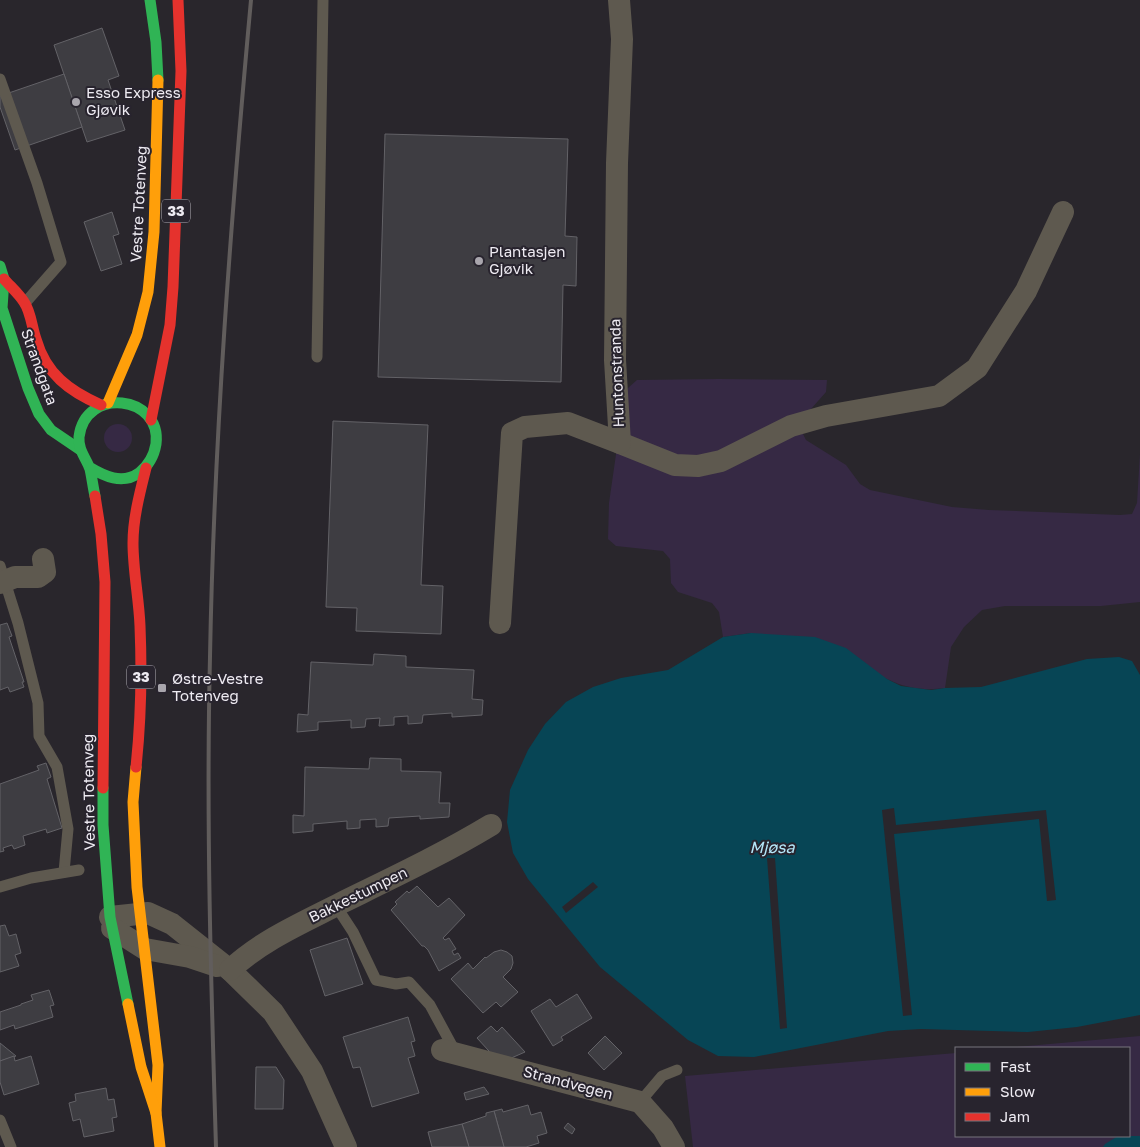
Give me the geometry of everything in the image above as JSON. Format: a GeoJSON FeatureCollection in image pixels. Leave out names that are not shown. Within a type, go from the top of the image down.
{"type":"FeatureCollection","features":[{"type":"Feature","properties":{"kind":"main road","name":"Vestre Totenveg"},"geometry":{"type":"LineString","coordinates":[[105,404],[140,329],[148,293],[154,243],[157,58],[155,27],[150,0]]}},
{"type":"Feature","properties":{"kind":"main road","name":"33"},"geometry":{"type":"LineString","coordinates":[[151,420],[170,325],[174,287],[181,71],[178,0]]}},
{"type":"Feature","properties":{"kind":"main road","name":"Strandgata"},"geometry":{"type":"LineString","coordinates":[[1,275],[24,303],[39,351],[58,379],[78,395],[105,404]]}},
{"type":"Feature","properties":{"kind":"main road","name":"Strandgata"},"geometry":{"type":"LineString","coordinates":[[1,275],[2,308],[28,388],[39,414],[51,430],[79,449]]}},
{"type":"Feature","properties":{"kind":"main road","name":"33"},"geometry":{"type":"LineString","coordinates":[[88,467],[79,449],[82,423],[90,412],[105,404],[120,401],[132,404],[143,410],[151,420],[156,431],[157,444],[153,457],[146,468]]}},
{"type":"Feature","properties":{"kind":"main road","name":"Vestre Totenveg"},"geometry":{"type":"LineString","coordinates":[[88,467],[97,505],[103,544],[105,582],[103,825],[111,922],[141,1067],[156,1113]]}},
{"type":"Feature","properties":{"kind":"main road"},"geometry":{"type":"LineString","coordinates":[[88,467],[98,475],[110,479],[136,476],[146,468]]}},
{"type":"Feature","properties":{"kind":"main road","name":"Vestre Totenveg"},"geometry":{"type":"LineString","coordinates":[[146,468],[137,504],[133,541],[140,624],[141,688],[140,727],[133,802],[137,887],[158,1065],[156,1113],[160,1147]]}},
{"type":"Feature","properties":{"kind":"street","name":"Huntonstranda"},"geometry":{"type":"LineString","coordinates":[[500,623],[512,433],[525,427],[568,423],[620,443],[615,360],[617,163],[622,39],[619,0]]}},
{"type":"Feature","properties":{"kind":"street"},"geometry":{"type":"LineString","coordinates":[[620,443],[675,465],[698,466],[721,461],[790,426],[826,416],[939,396],[977,368],[1026,291],[1063,212]]}},
{"type":"Feature","properties":{"kind":"street"},"geometry":{"type":"LineString","coordinates":[[1,577],[38,577],[44,572],[43,560]]}},
{"type":"Feature","properties":{"kind":"street","name":"Bakkestumpen"},"geometry":{"type":"LineString","coordinates":[[230,970],[240,960],[272,938],[455,847],[491,825]]}},
{"type":"Feature","properties":{"kind":"street"},"geometry":{"type":"LineString","coordinates":[[111,922],[148,913],[172,924],[230,970],[278,1019],[312,1071],[346,1147]]}},
{"type":"Feature","properties":{"kind":"street"},"geometry":{"type":"LineString","coordinates":[[111,922],[145,949],[190,957],[230,970]]}},
{"type":"Feature","properties":{"kind":"street","name":"Strandvegen"},"geometry":{"type":"LineString","coordinates":[[449,1052],[640,1102]]}},
{"type":"Feature","properties":{"kind":"street"},"geometry":{"type":"LineString","coordinates":[[640,1102],[663,1128],[674,1147]]}},
{"type":"Feature","properties":{"kind":"lane"},"geometry":{"type":"LineString","coordinates":[[317,357],[323,0]]}},
{"type":"Feature","properties":{"kind":"lane"},"geometry":{"type":"LineString","coordinates":[[0,79],[37,182],[60,262],[24,303]]}},
{"type":"Feature","properties":{"kind":"lane"},"geometry":{"type":"LineString","coordinates":[[1,577],[18,623],[38,703],[39,736],[57,766],[68,829],[64,872]]}},
{"type":"Feature","properties":{"kind":"lane"},"geometry":{"type":"LineString","coordinates":[[0,887],[31,878],[79,870]]}},
{"type":"Feature","properties":{"kind":"lane"},"geometry":{"type":"LineString","coordinates":[[336,906],[353,932],[376,980],[396,984],[409,982],[430,1005],[449,1052]]}},
{"type":"Feature","properties":{"kind":"lane"},"geometry":{"type":"LineString","coordinates":[[640,1102],[662,1076],[677,1070]]}},
{"type":"Feature","properties":{"kind":"lane"},"geometry":{"type":"LineString","coordinates":[[0,1120],[11,1147]]}},
{"type":"Feature","properties":{"kind":"shaded area"},"geometry":{"type":"Polygon","coordinates":[[[637,380],[827,380],[826,392],[803,418],[801,430],[806,440],[846,465],[860,484],[870,490],[952,507],[989,510],[1132,514],[1137,503],[1140,454],[1140,602],[1101,606],[1005,606],[982,610],[964,627],[951,647],[945,688],[938,689],[923,689],[901,685],[751,633],[723,637],[719,612],[712,603],[678,592],[671,583],[670,559],[663,551],[616,546],[608,539],[609,503],[624,399],[628,388],[637,380]]]}},
{"type":"Feature","properties":{"kind":"shaded area"},"geometry":{"type":"Polygon","coordinates":[[[118,424],[128,428],[132,438],[128,448],[118,452],[108,448],[104,438],[108,428],[118,424]]]}},
{"type":"Feature","properties":{"kind":"shaded area"},"geometry":{"type":"Polygon","coordinates":[[[1140,1036],[1140,1144],[1105,1147],[693,1147],[685,1076],[955,1053],[955,1137],[1130,1137],[1130,1047],[1016,1047],[1140,1036]]]}},
{"type":"Feature","properties":{"kind":"water","name":"Mjøsa"},"geometry":{"type":"Polygon","coordinates":[[[751,633],[815,637],[846,648],[887,679],[901,686],[931,690],[981,687],[1087,659],[1119,657],[1132,661],[1140,675],[1140,1015],[1077,1027],[1028,1032],[921,1029],[888,1031],[754,1057],[718,1056],[688,1040],[600,967],[528,879],[513,853],[507,822],[510,790],[528,750],[545,724],[566,702],[593,687],[621,678],[668,670],[723,637],[751,633]]]}},
{"type":"Feature","properties":{"kind":"water"},"geometry":{"type":"Polygon","coordinates":[[[1140,1136],[1140,1147],[1103,1147],[1116,1137],[1140,1136]]]}},
{"type":"Feature","properties":{"kind":"pier"},"geometry":{"type":"Polygon","coordinates":[[[894,808],[896,825],[1046,810],[1056,900],[1047,901],[1039,819],[894,834],[912,1015],[903,1016],[882,810],[894,808]]]}},
{"type":"Feature","properties":{"kind":"pier"},"geometry":{"type":"Polygon","coordinates":[[[767,858],[775,858],[787,1028],[780,1029],[767,858]]]}},
{"type":"Feature","properties":{"kind":"pier"},"geometry":{"type":"Polygon","coordinates":[[[593,882],[598,887],[566,913],[562,907],[593,882]]]}},
{"type":"Feature","properties":{"kind":"building"},"geometry":{"type":"Polygon","coordinates":[[[102,28],[119,76],[108,80],[125,130],[87,142],[54,45],[102,28]]]}},
{"type":"Feature","properties":{"kind":"building"},"geometry":{"type":"Polygon","coordinates":[[[64,74],[82,127],[15,150],[0,107],[0,96],[64,74]]]}},
{"type":"Feature","properties":{"kind":"building","name":"Plantasjen Gjøvik"},"geometry":{"type":"Polygon","coordinates":[[[385,134],[568,139],[565,236],[577,237],[576,286],[563,285],[561,382],[378,377],[385,134]]]}},
{"type":"Feature","properties":{"kind":"building"},"geometry":{"type":"Polygon","coordinates":[[[112,212],[119,234],[113,236],[122,264],[101,271],[84,222],[112,212]]]}},
{"type":"Feature","properties":{"kind":"building"},"geometry":{"type":"Polygon","coordinates":[[[333,421],[428,425],[421,585],[443,586],[441,634],[356,631],[357,608],[326,607],[333,421]]]}},
{"type":"Feature","properties":{"kind":"building"},"geometry":{"type":"Polygon","coordinates":[[[7,623],[12,636],[9,637],[24,682],[22,682],[24,687],[10,692],[8,687],[0,690],[0,625],[7,623]]]}},
{"type":"Feature","properties":{"kind":"building"},"geometry":{"type":"Polygon","coordinates":[[[374,654],[406,656],[406,667],[474,670],[472,699],[483,700],[482,715],[452,717],[452,713],[423,715],[422,723],[408,724],[408,716],[394,717],[394,725],[379,726],[380,718],[366,719],[365,727],[351,728],[351,720],[318,722],[318,730],[297,732],[298,714],[308,715],[311,662],[373,665],[374,654]]]}},
{"type":"Feature","properties":{"kind":"building"},"geometry":{"type":"Polygon","coordinates":[[[370,758],[401,759],[401,771],[441,772],[439,803],[450,803],[449,817],[420,819],[420,816],[389,818],[388,826],[376,827],[376,819],[360,820],[360,828],[347,829],[347,821],[313,824],[313,831],[293,833],[293,815],[304,816],[305,767],[369,769],[370,758]]]}},
{"type":"Feature","properties":{"kind":"building"},"geometry":{"type":"Polygon","coordinates":[[[46,763],[51,777],[47,779],[62,828],[47,833],[46,829],[23,836],[25,845],[14,849],[12,845],[3,848],[4,851],[0,852],[0,784],[39,770],[37,766],[46,763]]]}},
{"type":"Feature","properties":{"kind":"building"},"geometry":{"type":"Polygon","coordinates":[[[417,886],[438,907],[449,898],[465,915],[443,938],[445,940],[449,938],[456,949],[452,951],[454,955],[458,953],[461,958],[439,971],[428,950],[422,946],[391,910],[397,904],[395,902],[407,891],[409,893],[417,886]]]}},
{"type":"Feature","properties":{"kind":"building"},"geometry":{"type":"Polygon","coordinates":[[[5,925],[9,936],[16,934],[21,953],[15,955],[19,966],[0,972],[0,926],[5,925]]]}},
{"type":"Feature","properties":{"kind":"building"},"geometry":{"type":"Polygon","coordinates":[[[347,938],[363,984],[325,996],[310,950],[347,938]]]}},
{"type":"Feature","properties":{"kind":"building"},"geometry":{"type":"Polygon","coordinates":[[[501,950],[512,956],[513,963],[511,969],[503,977],[518,992],[501,1007],[496,1002],[483,1013],[451,979],[468,963],[473,969],[485,957],[501,950]]]}},
{"type":"Feature","properties":{"kind":"building"},"geometry":{"type":"Polygon","coordinates":[[[49,990],[54,1005],[50,1006],[53,1017],[15,1029],[14,1025],[0,1030],[0,1012],[33,1000],[31,995],[49,990]]]}},
{"type":"Feature","properties":{"kind":"building"},"geometry":{"type":"Polygon","coordinates":[[[577,994],[592,1018],[561,1037],[563,1040],[553,1046],[531,1011],[550,999],[556,1007],[577,994]]]}},
{"type":"Feature","properties":{"kind":"building"},"geometry":{"type":"Polygon","coordinates":[[[408,1017],[415,1041],[411,1042],[415,1056],[408,1058],[419,1093],[372,1107],[360,1067],[353,1068],[343,1037],[408,1017]]]}},
{"type":"Feature","properties":{"kind":"building"},"geometry":{"type":"Polygon","coordinates":[[[491,1026],[497,1032],[502,1027],[525,1052],[500,1063],[477,1038],[491,1026]]]}},
{"type":"Feature","properties":{"kind":"building"},"geometry":{"type":"Polygon","coordinates":[[[605,1036],[622,1053],[604,1070],[588,1053],[605,1036]]]}},
{"type":"Feature","properties":{"kind":"building"},"geometry":{"type":"Polygon","coordinates":[[[0,1043],[16,1056],[0,1061],[0,1043]]]}},
{"type":"Feature","properties":{"kind":"building"},"geometry":{"type":"Polygon","coordinates":[[[14,1056],[15,1061],[31,1056],[39,1084],[4,1095],[0,1082],[0,1061],[14,1056]]]}},
{"type":"Feature","properties":{"kind":"building"},"geometry":{"type":"Polygon","coordinates":[[[256,1067],[276,1067],[284,1080],[283,1109],[255,1109],[256,1067]]]}},
{"type":"Feature","properties":{"kind":"building"},"geometry":{"type":"Polygon","coordinates":[[[484,1087],[489,1094],[466,1100],[464,1093],[484,1087]]]}},
{"type":"Feature","properties":{"kind":"building"},"geometry":{"type":"Polygon","coordinates":[[[106,1088],[108,1100],[114,1099],[117,1117],[112,1118],[114,1131],[84,1137],[80,1119],[73,1121],[69,1103],[76,1101],[75,1094],[106,1088]]]}},
{"type":"Feature","properties":{"kind":"building"},"geometry":{"type":"Polygon","coordinates":[[[528,1105],[531,1115],[541,1112],[547,1133],[537,1136],[539,1143],[526,1147],[504,1147],[494,1111],[502,1109],[503,1112],[528,1105]]]}},
{"type":"Feature","properties":{"kind":"building"},"geometry":{"type":"Polygon","coordinates":[[[494,1111],[504,1147],[469,1147],[462,1124],[486,1116],[486,1113],[494,1111]]]}},
{"type":"Feature","properties":{"kind":"building"},"geometry":{"type":"Polygon","coordinates":[[[568,1123],[575,1129],[572,1134],[564,1128],[568,1123]]]}},
{"type":"Feature","properties":{"kind":"building"},"geometry":{"type":"Polygon","coordinates":[[[462,1124],[469,1147],[432,1147],[428,1132],[462,1124]]]}},
{"type":"Feature","properties":{"kind":"railway"},"geometry":{"type":"LineString","coordinates":[[216,1147],[209,841],[212,575],[224,328],[251,0]]}},
{"type":"Feature","properties":{"kind":"traffic: fast"},"geometry":{"type":"LineString","coordinates":[[150,0],[156,42],[158,80]]}},
{"type":"Feature","properties":{"kind":"traffic: fast"},"geometry":{"type":"LineString","coordinates":[[0,266],[4,279],[2,308],[28,388],[39,414],[51,430],[79,449]]}},
{"type":"Feature","properties":{"kind":"traffic: fast"},"geometry":{"type":"LineString","coordinates":[[89,467],[95,470],[107,476],[120,479],[133,477],[139,473],[148,464],[156,444],[155,428],[147,415],[136,407],[122,403],[108,404],[94,410],[84,421],[79,442],[81,450],[88,465],[90,469],[95,496]]}},
{"type":"Feature","properties":{"kind":"traffic: fast"},"geometry":{"type":"LineString","coordinates":[[103,788],[103,825],[110,917],[128,1004]]}},
{"type":"Feature","properties":{"kind":"traffic: slow"},"geometry":{"type":"LineString","coordinates":[[108,403],[137,335],[148,292],[154,232],[158,80]]}},
{"type":"Feature","properties":{"kind":"traffic: slow"},"geometry":{"type":"LineString","coordinates":[[136,767],[133,802],[137,887],[158,1065],[156,1113],[160,1147]]}},
{"type":"Feature","properties":{"kind":"traffic: slow"},"geometry":{"type":"LineString","coordinates":[[128,1004],[141,1067],[156,1113]]}},
{"type":"Feature","properties":{"kind":"traffic: jam"},"geometry":{"type":"LineString","coordinates":[[151,420],[170,325],[173,287],[181,71],[178,0]]}},
{"type":"Feature","properties":{"kind":"traffic: jam"},"geometry":{"type":"LineString","coordinates":[[4,279],[20,296],[26,306],[40,351],[53,372],[60,380],[79,394],[101,405]]}},
{"type":"Feature","properties":{"kind":"traffic: jam"},"geometry":{"type":"LineString","coordinates":[[136,767],[141,662],[133,534],[137,505],[146,468]]}},
{"type":"Feature","properties":{"kind":"traffic: jam"},"geometry":{"type":"LineString","coordinates":[[95,496],[101,534],[105,582],[103,788]]}},
{"type":"Feature","properties":{"kind":"place","name":"Esso Express Gjøvik"},"geometry":{"type":"Point","coordinates":[76,102]}},
{"type":"Feature","properties":{"kind":"place","name":"Plantasjen Gjøvik"},"geometry":{"type":"Point","coordinates":[479,261]}},
{"type":"Feature","properties":{"kind":"place","name":"Østre-Vestre Totenveg"},"geometry":{"type":"Point","coordinates":[162,688]}}]}
